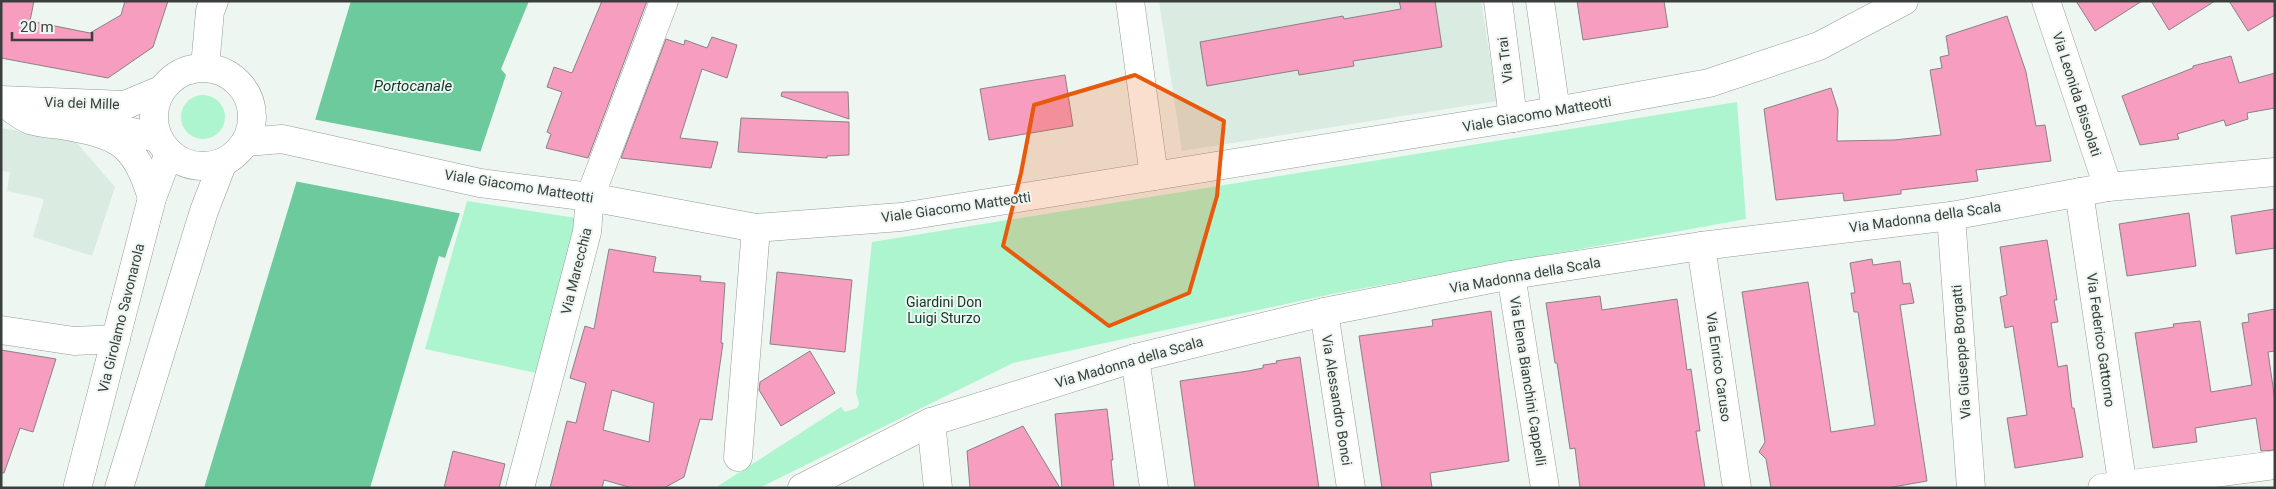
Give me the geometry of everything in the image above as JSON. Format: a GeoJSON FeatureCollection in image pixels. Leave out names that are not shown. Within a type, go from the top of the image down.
{"type":"FeatureCollection","features":[{"type":"Feature","properties":{"kind":"street"},"geometry":{"type":"LineString","coordinates":[[205,67],[210,11],[214,1]]}},
{"type":"Feature","properties":{"kind":"street","name":"Via Marecchia"},"geometry":{"type":"LineString","coordinates":[[520,488],[587,232],[590,197],[664,1]]}},
{"type":"Feature","properties":{"kind":"street"},"geometry":{"type":"LineString","coordinates":[[1130,1],[1154,176]]}},
{"type":"Feature","properties":{"kind":"street","name":"Via Trai"},"geometry":{"type":"LineString","coordinates":[[1498,1],[1513,118]]}},
{"type":"Feature","properties":{"kind":"street"},"geometry":{"type":"LineString","coordinates":[[1540,1],[1556,111]]}},
{"type":"Feature","properties":{"kind":"street","name":"Viale Giacomo Matteotti"},"geometry":{"type":"LineString","coordinates":[[246,142],[282,139],[480,183],[590,197],[756,228],[901,217],[1556,111],[1709,83],[1819,46],[1904,1]]}},
{"type":"Feature","properties":{"kind":"street","name":"Via Leonida Bissolati"},"geometry":{"type":"LineString","coordinates":[[2046,1],[2108,187]]}},
{"type":"Feature","properties":{"kind":"street"},"geometry":{"type":"LineString","coordinates":[[251,105],[252,124],[246,142],[236,154],[214,165],[194,166],[185,163],[164,145],[154,126],[153,114],[161,90],[171,79],[184,71],[205,67],[216,69],[234,78],[242,86],[251,105],[282,139]]}},
{"type":"Feature","properties":{"kind":"street","name":"Via dei Mille"},"geometry":{"type":"LineString","coordinates":[[1,100],[125,105],[161,90]]}},
{"type":"Feature","properties":{"kind":"street","name":"Via dei Mille"},"geometry":{"type":"LineString","coordinates":[[1,100],[34,112],[96,123],[164,145]]}},
{"type":"Feature","properties":{"kind":"street","name":"Via dei Mille"},"geometry":{"type":"LineString","coordinates":[[1,100],[30,120],[94,131],[112,137],[126,147],[138,161],[152,198]]}},
{"type":"Feature","properties":{"kind":"street","name":"Via Girolamo Savonarola"},"geometry":{"type":"LineString","coordinates":[[84,487],[116,339],[164,145]]}},
{"type":"Feature","properties":{"kind":"street"},"geometry":{"type":"LineString","coordinates":[[119,488],[204,212],[223,162]]}},
{"type":"Feature","properties":{"kind":"street","name":"Via Madonna della Scala"},"geometry":{"type":"LineString","coordinates":[[802,488],[931,422],[1135,358],[1324,312],[1511,275],[1701,246],[1951,216],[2108,187],[2275,172]]}},
{"type":"Feature","properties":{"kind":"street","name":"Via Federico Gattorno"},"geometry":{"type":"LineString","coordinates":[[2079,192],[2116,487]]}},
{"type":"Feature","properties":{"kind":"street","name":"Via Giuseppe Borgatti"},"geometry":{"type":"LineString","coordinates":[[1951,216],[1971,488]]}},
{"type":"Feature","properties":{"kind":"street"},"geometry":{"type":"LineString","coordinates":[[738,457],[756,228]]}},
{"type":"Feature","properties":{"kind":"street","name":"Via Enrico Caruso"},"geometry":{"type":"LineString","coordinates":[[1701,246],[1737,488]]}},
{"type":"Feature","properties":{"kind":"street","name":"Via Elena Bianchini Cappelli"},"geometry":{"type":"LineString","coordinates":[[1511,275],[1545,488]]}},
{"type":"Feature","properties":{"kind":"street","name":"Via Alessandro Bonci"},"geometry":{"type":"LineString","coordinates":[[1324,312],[1351,488]]}},
{"type":"Feature","properties":{"kind":"street"},"geometry":{"type":"LineString","coordinates":[[1,330],[74,341],[116,339]]}},
{"type":"Feature","properties":{"kind":"street"},"geometry":{"type":"LineString","coordinates":[[1135,358],[1154,488]]}},
{"type":"Feature","properties":{"kind":"street"},"geometry":{"type":"LineString","coordinates":[[931,422],[938,488]]}},
{"type":"Feature","properties":{"kind":"street"},"geometry":{"type":"LineString","coordinates":[[2116,487],[2275,465]]}},
{"type":"Feature","properties":{"kind":"highlighted area"},"geometry":{"type":"Polygon","coordinates":[[[1135,75],[1224,121],[1217,196],[1189,293],[1109,326],[1003,246],[1021,173],[1034,105],[1135,75]]]}},
{"type":"Feature","properties":{"kind":"shaded area"},"geometry":{"type":"Polygon","coordinates":[[[1159,1],[1481,1],[1497,101],[1182,151],[1159,1]]]}},
{"type":"Feature","properties":{"kind":"shaded area"},"geometry":{"type":"Polygon","coordinates":[[[1,128],[75,141],[115,187],[92,256],[33,237],[44,199],[7,191],[10,172],[1,171],[1,128]]]}},
{"type":"Feature","properties":{"kind":"green space"},"geometry":{"type":"Polygon","coordinates":[[[203,95],[215,99],[221,105],[225,117],[221,129],[215,135],[203,139],[191,135],[185,129],[181,117],[185,105],[191,99],[203,95]]]}},
{"type":"Feature","properties":{"kind":"green space","name":"Giardini Don Luigi Sturzo"},"geometry":{"type":"Polygon","coordinates":[[[1737,102],[1746,219],[1332,294],[1013,363],[759,488],[715,488],[841,407],[845,412],[857,408],[859,403],[856,393],[872,242],[1737,102]]]}},
{"type":"Feature","properties":{"kind":"green space"},"geometry":{"type":"Polygon","coordinates":[[[467,201],[576,218],[541,374],[425,349],[467,201]]]}},
{"type":"Feature","properties":{"kind":"water","name":"Portocanale"},"geometry":{"type":"Polygon","coordinates":[[[351,1],[529,1],[501,69],[506,75],[445,258],[439,256],[370,488],[204,488],[351,1]]]}},
{"type":"Feature","properties":{"kind":"pier"},"geometry":{"type":"Polygon","coordinates":[[[312,119],[483,152],[463,214],[294,181],[312,119]]]}},
{"type":"Feature","properties":{"kind":"building"},"geometry":{"type":"Polygon","coordinates":[[[1,1],[34,1],[30,21],[90,33],[121,15],[125,1],[168,1],[153,47],[108,78],[1,58],[1,1]]]}},
{"type":"Feature","properties":{"kind":"building"},"geometry":{"type":"Polygon","coordinates":[[[602,1],[647,1],[588,158],[546,148],[551,134],[547,132],[562,92],[547,87],[554,67],[572,73],[602,1]]]}},
{"type":"Feature","properties":{"kind":"building"},"geometry":{"type":"Polygon","coordinates":[[[1399,1],[1435,1],[1442,47],[1353,61],[1354,66],[1299,75],[1298,70],[1207,86],[1200,42],[1343,16],[1344,19],[1401,9],[1399,1]]]}},
{"type":"Feature","properties":{"kind":"building"},"geometry":{"type":"Polygon","coordinates":[[[1577,1],[1664,1],[1668,27],[1583,40],[1577,1]]]}},
{"type":"Feature","properties":{"kind":"building"},"geometry":{"type":"Polygon","coordinates":[[[2076,1],[2142,1],[2095,31],[2076,1]]]}},
{"type":"Feature","properties":{"kind":"building"},"geometry":{"type":"Polygon","coordinates":[[[2151,1],[2215,1],[2169,30],[2151,1]]]}},
{"type":"Feature","properties":{"kind":"building"},"geometry":{"type":"Polygon","coordinates":[[[2229,1],[2275,1],[2275,15],[2248,31],[2229,1]]]}},
{"type":"Feature","properties":{"kind":"building"},"geometry":{"type":"Polygon","coordinates":[[[2007,16],[2026,72],[2036,126],[2045,125],[2051,161],[1976,170],[1978,181],[1901,190],[1901,194],[1844,201],[1843,193],[1776,200],[1764,109],[1831,88],[1838,110],[1837,141],[1894,140],[1941,135],[1930,70],[1942,68],[1940,57],[1949,55],[1946,36],[2007,16]]]}},
{"type":"Feature","properties":{"kind":"building"},"geometry":{"type":"Polygon","coordinates":[[[712,37],[737,45],[727,78],[702,69],[680,138],[718,142],[711,168],[621,158],[666,39],[684,45],[685,40],[707,48],[712,37]]]}},
{"type":"Feature","properties":{"kind":"building"},"geometry":{"type":"Polygon","coordinates":[[[2231,56],[2239,83],[2275,73],[2275,108],[2247,113],[2248,119],[2226,126],[2224,120],[2177,134],[2179,139],[2140,145],[2122,96],[2193,68],[2193,66],[2231,56]]]}},
{"type":"Feature","properties":{"kind":"building"},"geometry":{"type":"Polygon","coordinates":[[[1065,75],[1073,126],[989,140],[980,89],[1065,75]]]}},
{"type":"Feature","properties":{"kind":"building"},"geometry":{"type":"Polygon","coordinates":[[[782,92],[848,92],[849,119],[781,96],[782,92]]]}},
{"type":"Feature","properties":{"kind":"building"},"geometry":{"type":"Polygon","coordinates":[[[741,118],[849,122],[849,155],[827,156],[827,158],[738,152],[741,118]]]}},
{"type":"Feature","properties":{"kind":"building"},"geometry":{"type":"Polygon","coordinates":[[[2275,209],[2275,248],[2236,254],[2231,216],[2275,209]]]}},
{"type":"Feature","properties":{"kind":"building"},"geometry":{"type":"Polygon","coordinates":[[[2189,213],[2196,266],[2127,276],[2119,224],[2189,213]]]}},
{"type":"Feature","properties":{"kind":"building"},"geometry":{"type":"Polygon","coordinates":[[[2047,240],[2057,300],[2054,300],[2058,322],[2051,323],[2058,367],[2067,365],[2072,408],[2074,408],[2083,457],[2015,468],[2007,418],[2027,415],[2013,326],[2005,328],[2000,297],[2007,295],[2000,247],[2047,240]]]}},
{"type":"Feature","properties":{"kind":"building"},"geometry":{"type":"Polygon","coordinates":[[[609,249],[656,257],[653,272],[701,276],[700,281],[725,283],[721,343],[723,343],[712,420],[700,419],[684,477],[664,488],[632,488],[604,480],[602,488],[550,488],[567,421],[576,423],[586,383],[570,378],[585,326],[594,329],[609,249]],[[612,390],[603,430],[649,442],[654,403],[612,390]]]}},
{"type":"Feature","properties":{"kind":"building"},"geometry":{"type":"Polygon","coordinates":[[[1872,259],[1873,265],[1900,261],[1903,284],[1910,283],[1914,303],[1900,305],[1927,481],[1887,488],[1771,488],[1766,459],[1759,452],[1765,442],[1742,292],[1808,282],[1831,432],[1875,425],[1858,312],[1854,312],[1851,293],[1855,293],[1850,263],[1872,259]]]}},
{"type":"Feature","properties":{"kind":"building"},"geometry":{"type":"Polygon","coordinates":[[[777,272],[852,280],[845,352],[770,344],[777,272]]]}},
{"type":"Feature","properties":{"kind":"building"},"geometry":{"type":"Polygon","coordinates":[[[1600,296],[1602,310],[1677,299],[1687,370],[1691,369],[1700,431],[1696,431],[1705,488],[1580,488],[1575,448],[1570,449],[1546,303],[1600,296]]]}},
{"type":"Feature","properties":{"kind":"building"},"geometry":{"type":"Polygon","coordinates":[[[2275,309],[2275,351],[2268,352],[2275,401],[2275,450],[2261,451],[2256,418],[2195,428],[2197,442],[2153,448],[2135,333],[2174,327],[2173,324],[2200,321],[2211,392],[2252,385],[2242,323],[2249,322],[2248,314],[2275,309]]]}},
{"type":"Feature","properties":{"kind":"building"},"geometry":{"type":"Polygon","coordinates":[[[1491,311],[1509,461],[1430,473],[1432,488],[1382,488],[1359,336],[1433,326],[1432,320],[1491,311]]]}},
{"type":"Feature","properties":{"kind":"building"},"geometry":{"type":"Polygon","coordinates":[[[1,350],[56,359],[33,432],[20,428],[4,473],[1,473],[1,350]]]}},
{"type":"Feature","properties":{"kind":"building"},"geometry":{"type":"Polygon","coordinates":[[[810,351],[835,393],[781,426],[759,390],[760,382],[810,351]]]}},
{"type":"Feature","properties":{"kind":"building"},"geometry":{"type":"Polygon","coordinates":[[[1300,357],[1319,488],[1195,488],[1180,381],[1263,368],[1263,365],[1277,363],[1276,361],[1300,357]]]}},
{"type":"Feature","properties":{"kind":"building"},"geometry":{"type":"Polygon","coordinates":[[[1107,409],[1114,488],[1062,488],[1055,414],[1107,409]]]}},
{"type":"Feature","properties":{"kind":"building"},"geometry":{"type":"Polygon","coordinates":[[[1023,426],[1060,488],[970,488],[967,451],[1023,426]]]}},
{"type":"Feature","properties":{"kind":"building"},"geometry":{"type":"Polygon","coordinates":[[[453,451],[505,464],[499,488],[444,488],[453,451]]]}}]}
